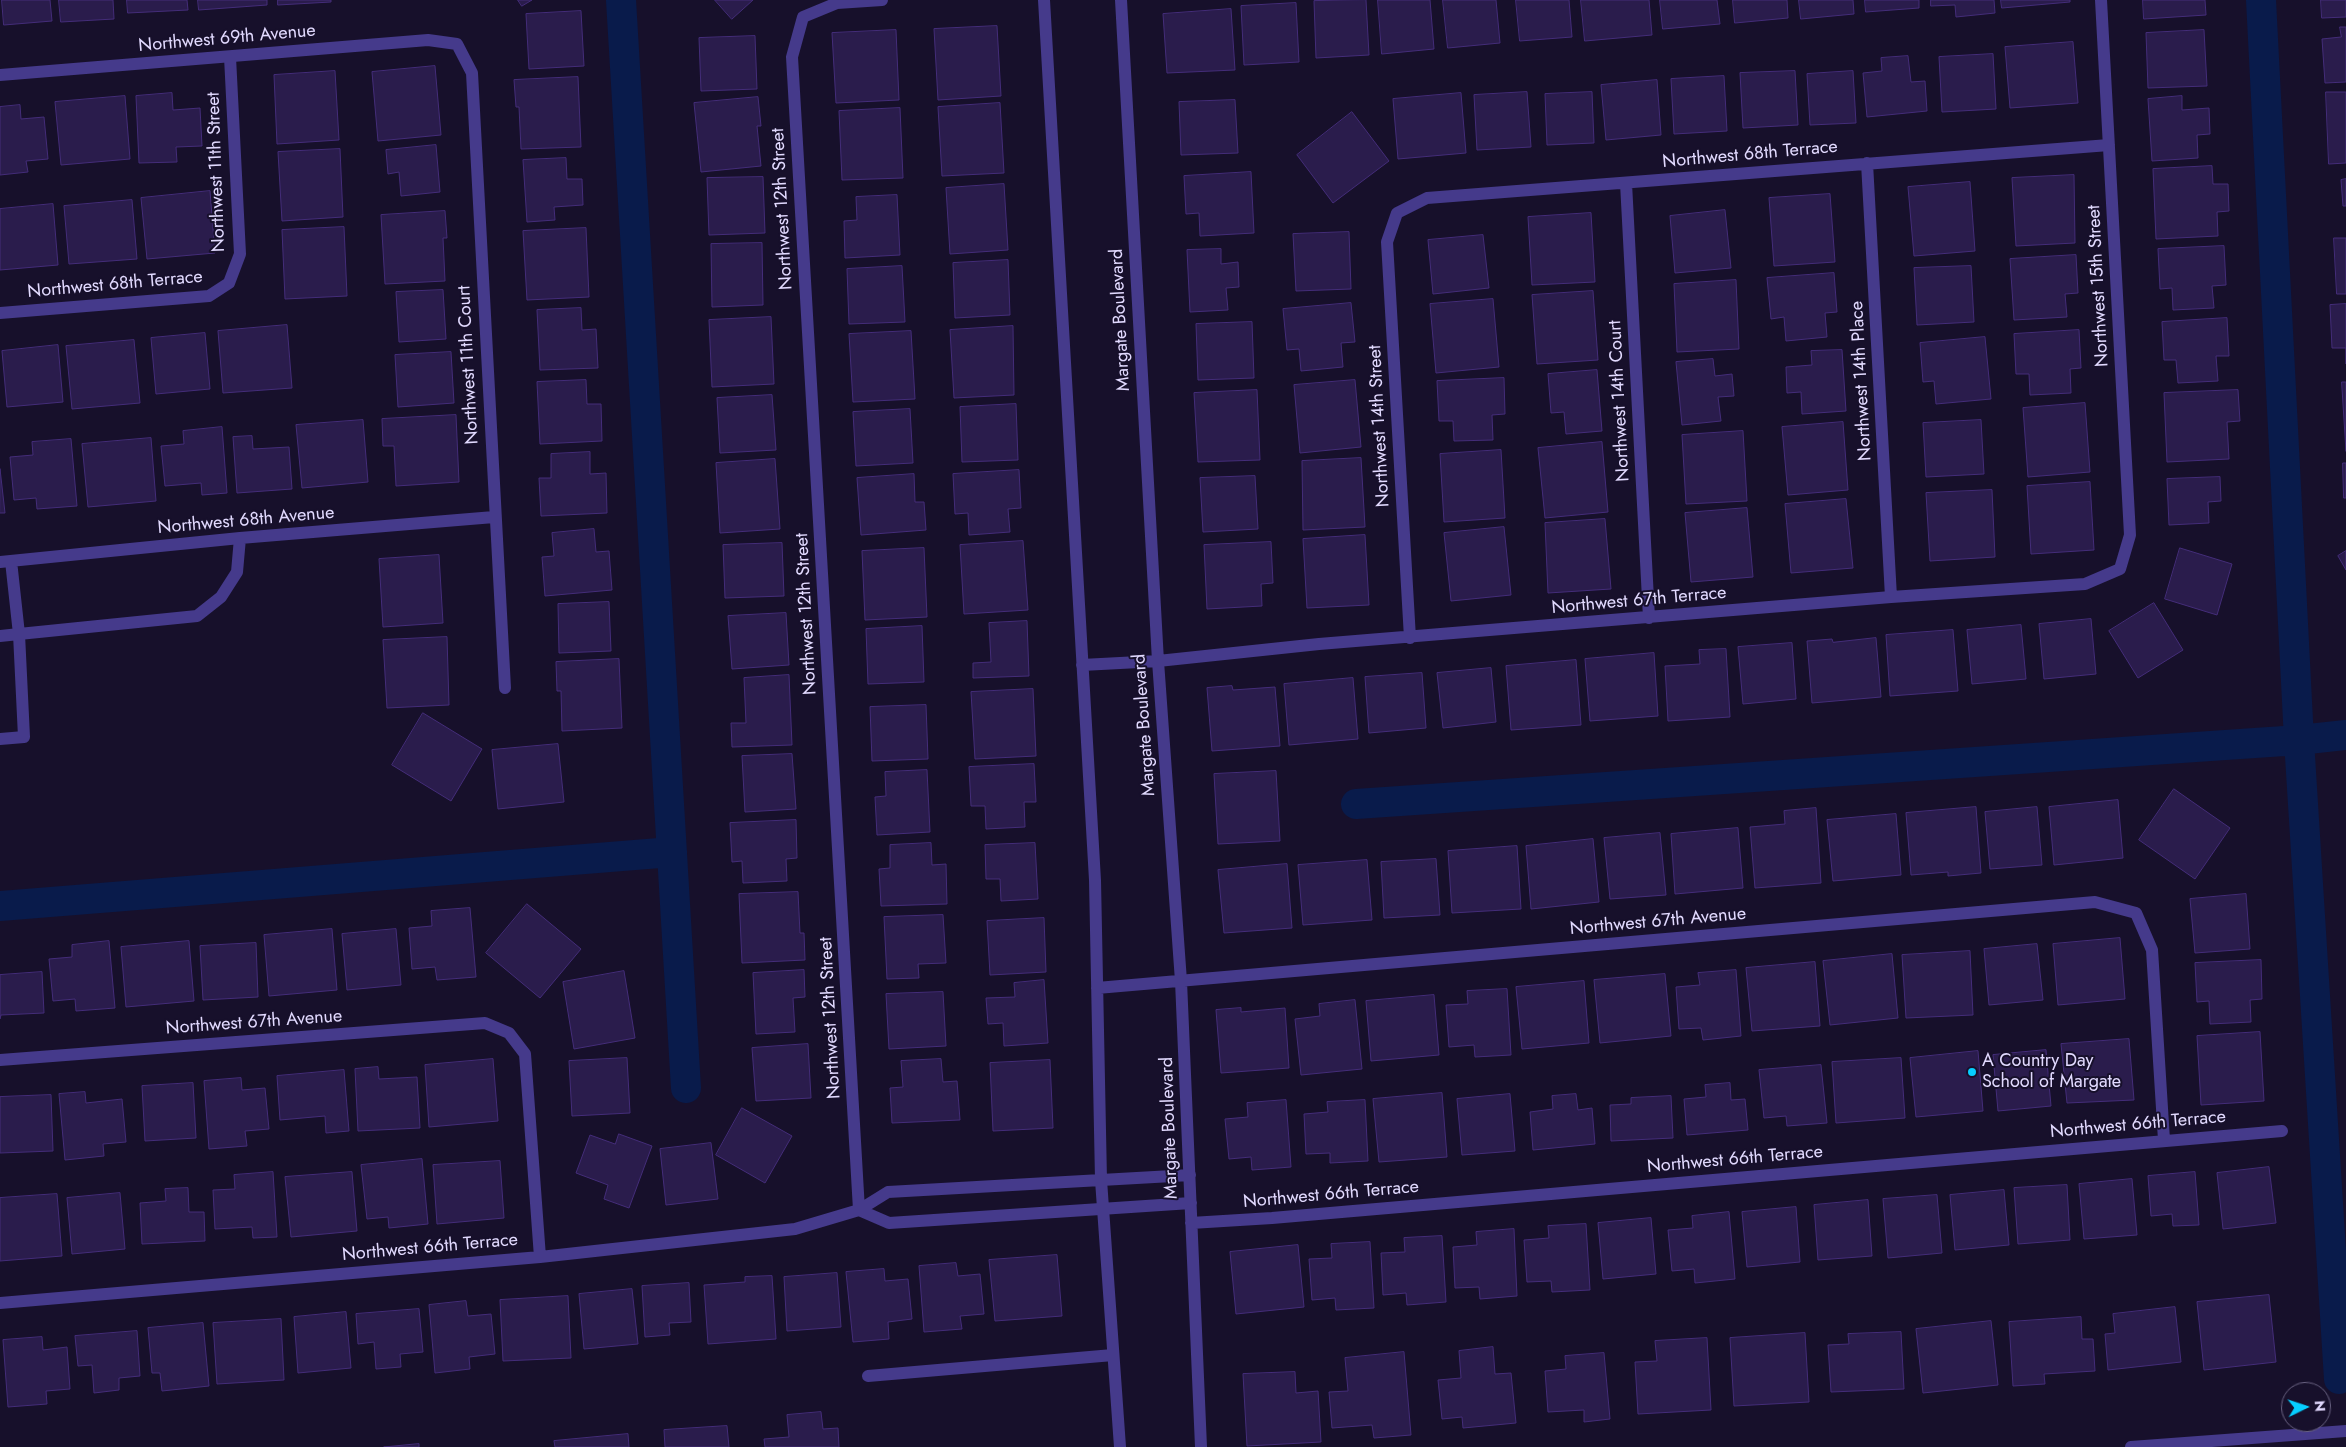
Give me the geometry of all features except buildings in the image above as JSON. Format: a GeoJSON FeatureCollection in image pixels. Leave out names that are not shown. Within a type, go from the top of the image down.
{"type":"FeatureCollection","features":[{"type":"Feature","properties":{"kind":"street","name":"Northwest 12th Street"},"geometry":{"type":"LineString","coordinates":[[859,1210],[792,57],[803,17],[837,3],[882,0]]}},
{"type":"Feature","properties":{"kind":"street"},"geometry":{"type":"LineString","coordinates":[[1044,0],[1095,880],[1101,1180],[1120,1447]]}},
{"type":"Feature","properties":{"kind":"street","name":"Margate Boulevard"},"geometry":{"type":"LineString","coordinates":[[1121,0],[1158,661],[1181,981],[1202,1447]]}},
{"type":"Feature","properties":{"kind":"street","name":"Northwest 15th Street"},"geometry":{"type":"LineString","coordinates":[[2101,0],[2130,535],[2120,568]]}},
{"type":"Feature","properties":{"kind":"street","name":"Northwest 69th Avenue"},"geometry":{"type":"LineString","coordinates":[[0,76],[428,40],[457,44]]}},
{"type":"Feature","properties":{"kind":"street","name":"Northwest 11th Court"},"geometry":{"type":"LineString","coordinates":[[457,44],[472,73],[494,517],[505,688]]}},
{"type":"Feature","properties":{"kind":"street","name":"Northwest 11th Street"},"geometry":{"type":"LineString","coordinates":[[230,57],[240,254],[230,283]]}},
{"type":"Feature","properties":{"kind":"street","name":"Northwest 68th Terrace"},"geometry":{"type":"LineString","coordinates":[[1397,213],[1427,198],[2109,145]]}},
{"type":"Feature","properties":{"kind":"street","name":"Northwest 14th Place"},"geometry":{"type":"LineString","coordinates":[[1867,163],[1891,597]]}},
{"type":"Feature","properties":{"kind":"street","name":"Northwest 14th Court"},"geometry":{"type":"LineString","coordinates":[[1626,183],[1649,618]]}},
{"type":"Feature","properties":{"kind":"street","name":"Northwest 14th Street"},"geometry":{"type":"LineString","coordinates":[[1397,213],[1387,242],[1410,638]]}},
{"type":"Feature","properties":{"kind":"street","name":"Northwest 68th Terrace"},"geometry":{"type":"LineString","coordinates":[[0,313],[209,296],[230,283]]}},
{"type":"Feature","properties":{"kind":"street","name":"Northwest 68th Avenue"},"geometry":{"type":"LineString","coordinates":[[5,561],[240,538],[494,517]]}},
{"type":"Feature","properties":{"kind":"street"},"geometry":{"type":"LineString","coordinates":[[0,636],[197,616],[221,596],[237,572],[240,538]]}},
{"type":"Feature","properties":{"kind":"street"},"geometry":{"type":"LineString","coordinates":[[0,739],[24,738],[19,634],[5,561]]}},
{"type":"Feature","properties":{"kind":"street","name":"Northwest 67th Terrace"},"geometry":{"type":"LineString","coordinates":[[1082,665],[1158,661],[1319,644],[1891,597],[2085,584],[2120,568]]}},
{"type":"Feature","properties":{"kind":"street","name":"Northwest 67th Avenue"},"geometry":{"type":"LineString","coordinates":[[1097,988],[2094,902],[2136,913],[2152,950],[2164,1140]]}},
{"type":"Feature","properties":{"kind":"street","name":"Northwest 67th Avenue"},"geometry":{"type":"LineString","coordinates":[[0,1060],[485,1022],[509,1033],[525,1054],[540,1257]]}},
{"type":"Feature","properties":{"kind":"street","name":"Northwest 66th Terrace"},"geometry":{"type":"LineString","coordinates":[[1191,1223],[1272,1218],[2282,1131]]}},
{"type":"Feature","properties":{"kind":"street","name":"Northwest 66th Terrace"},"geometry":{"type":"LineString","coordinates":[[0,1303],[540,1257],[795,1229],[859,1210],[888,1192],[1190,1175]]}},
{"type":"Feature","properties":{"kind":"street"},"geometry":{"type":"LineString","coordinates":[[859,1210],[889,1223],[1191,1203]]}},
{"type":"Feature","properties":{"kind":"street"},"geometry":{"type":"LineString","coordinates":[[868,1376],[1113,1355]]}},
{"type":"Feature","properties":{"kind":"street"},"geometry":{"type":"LineString","coordinates":[[2132,1447],[2346,1431]]}},
{"type":"Feature","properties":{"kind":"waterway"},"geometry":{"type":"LineString","coordinates":[[621,0],[686,1088]]}},
{"type":"Feature","properties":{"kind":"waterway"},"geometry":{"type":"LineString","coordinates":[[2261,0],[2299,740],[2339,1379]]}},
{"type":"Feature","properties":{"kind":"waterway"},"geometry":{"type":"LineString","coordinates":[[1356,804],[2299,740],[2346,735]]}},
{"type":"Feature","properties":{"kind":"waterway"},"geometry":{"type":"LineString","coordinates":[[0,906],[672,852]]}},
{"type":"Feature","properties":{"kind":"place","name":"A Country Day School of Margate"},"geometry":{"type":"Point","coordinates":[1972,1072]}}]}
